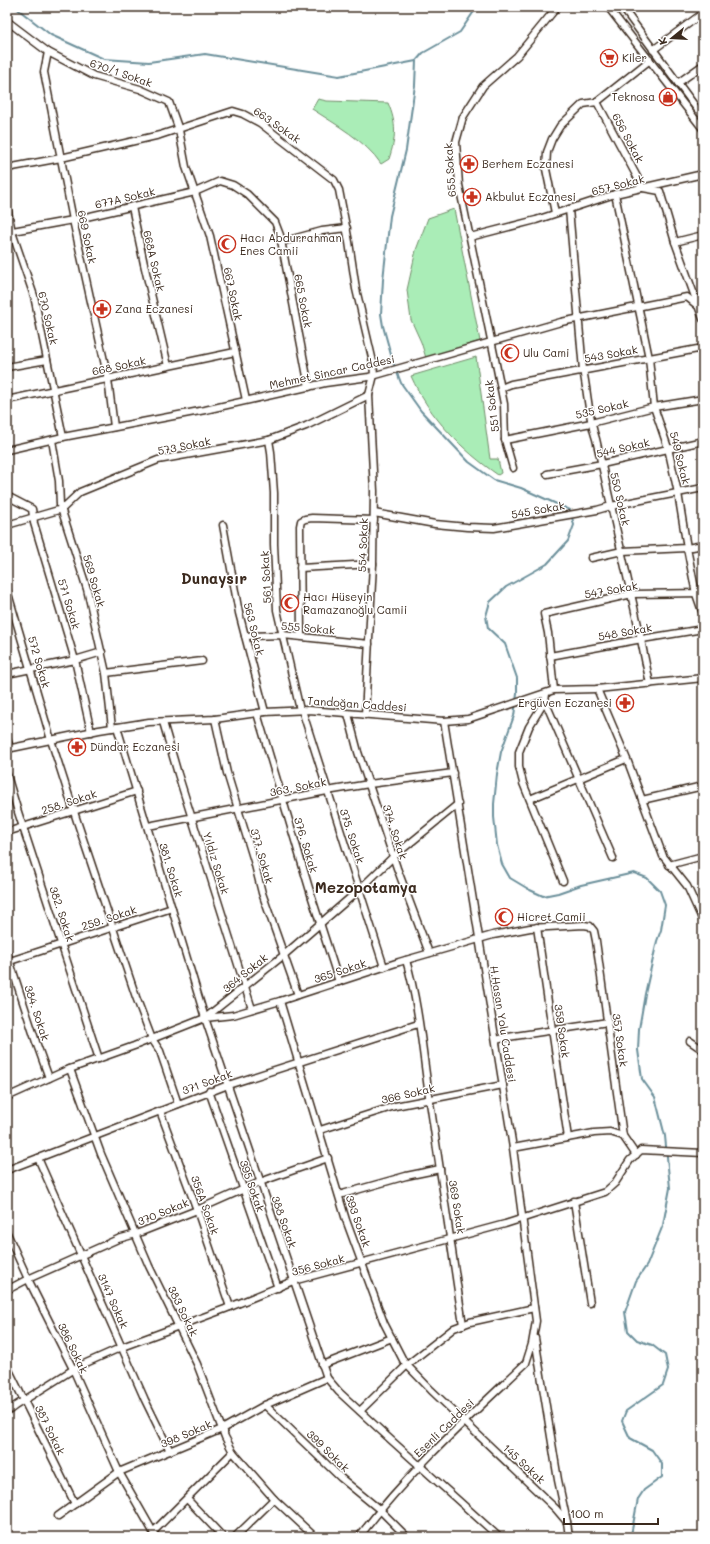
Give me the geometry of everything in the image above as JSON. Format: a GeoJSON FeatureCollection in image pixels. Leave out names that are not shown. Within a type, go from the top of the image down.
{"type":"FeatureCollection","features":[{"type":"Feature","properties":{"kind":"street","name":"655 Sokak"},"geometry":{"type":"LineString","coordinates":[[492,342],[459,186],[456,142],[463,116],[483,86],[517,56],[557,7]]}},
{"type":"Feature","properties":{"kind":"street"},"geometry":{"type":"LineString","coordinates":[[608,7],[703,129]]}},
{"type":"Feature","properties":{"kind":"street"},"geometry":{"type":"LineString","coordinates":[[622,7],[703,117]]}},
{"type":"Feature","properties":{"kind":"street"},"geometry":{"type":"LineString","coordinates":[[653,50],[703,13]]}},
{"type":"Feature","properties":{"kind":"street","name":"670/1 Sokak"},"geometry":{"type":"LineString","coordinates":[[7,21],[48,52],[94,76],[140,89],[169,102]]}},
{"type":"Feature","properties":{"kind":"street","name":"669 Sokak"},"geometry":{"type":"LineString","coordinates":[[48,52],[44,72],[73,220],[108,379],[114,427]]}},
{"type":"Feature","properties":{"kind":"street"},"geometry":{"type":"LineString","coordinates":[[555,214],[546,170],[547,152],[552,139],[560,126],[583,104],[597,102],[650,60]]}},
{"type":"Feature","properties":{"kind":"street"},"geometry":{"type":"LineString","coordinates":[[678,83],[703,65]]}},
{"type":"Feature","properties":{"kind":"street","name":"667 Sokak"},"geometry":{"type":"LineString","coordinates":[[169,102],[179,130],[186,167],[210,236],[246,400]]}},
{"type":"Feature","properties":{"kind":"street","name":"656 Sokak"},"geometry":{"type":"LineString","coordinates":[[597,102],[643,188]]}},
{"type":"Feature","properties":{"kind":"street","name":"663 Sokak"},"geometry":{"type":"LineString","coordinates":[[7,168],[61,158],[160,136],[233,112],[243,114],[260,124],[334,180],[339,190],[347,228],[356,289],[373,362],[374,376]]}},
{"type":"Feature","properties":{"kind":"street","name":"657 Sokak"},"geometry":{"type":"LineString","coordinates":[[470,237],[555,214],[615,194],[703,174]]}},
{"type":"Feature","properties":{"kind":"street","name":"665 Sokak"},"geometry":{"type":"LineString","coordinates":[[195,192],[220,180],[233,185],[252,199],[275,222],[281,242],[309,387]]}},
{"type":"Feature","properties":{"kind":"street"},"geometry":{"type":"LineString","coordinates":[[643,188],[660,191],[675,242],[701,306],[703,319]]}},
{"type":"Feature","properties":{"kind":"street","name":"677A Sokak"},"geometry":{"type":"LineString","coordinates":[[10,232],[73,220],[195,192]]}},
{"type":"Feature","properties":{"kind":"street","name":"549 Sokak"},"geometry":{"type":"LineString","coordinates":[[615,194],[649,358],[654,407],[668,448],[678,493],[686,548],[696,594],[703,614]]}},
{"type":"Feature","properties":{"kind":"street","name":"670 Sokak"},"geometry":{"type":"LineString","coordinates":[[7,206],[10,232],[34,296],[63,437]]}},
{"type":"Feature","properties":{"kind":"street","name":"668A Sokak"},"geometry":{"type":"LineString","coordinates":[[132,207],[168,366]]}},
{"type":"Feature","properties":{"kind":"street","name":"550 Sokak"},"geometry":{"type":"LineString","coordinates":[[569,209],[582,370],[588,390],[591,423],[632,594],[650,677],[650,684]]}},
{"type":"Feature","properties":{"kind":"street"},"geometry":{"type":"LineString","coordinates":[[281,242],[322,231],[347,228]]}},
{"type":"Feature","properties":{"kind":"street"},"geometry":{"type":"LineString","coordinates":[[675,242],[703,234]]}},
{"type":"Feature","properties":{"kind":"street","name":"Mehmet Sincar Caddesi"},"geometry":{"type":"LineString","coordinates":[[7,450],[63,437],[309,387],[374,376],[578,318],[687,297],[701,306]]}},
{"type":"Feature","properties":{"kind":"street","name":"551 Sokak"},"geometry":{"type":"LineString","coordinates":[[492,342],[504,404],[505,440],[513,468]]}},
{"type":"Feature","properties":{"kind":"street","name":"543 Sokak"},"geometry":{"type":"LineString","coordinates":[[501,388],[582,370],[703,348]]}},
{"type":"Feature","properties":{"kind":"street","name":"668 Sokak"},"geometry":{"type":"LineString","coordinates":[[7,400],[53,389],[235,352]]}},
{"type":"Feature","properties":{"kind":"street"},"geometry":{"type":"LineString","coordinates":[[7,367],[47,360]]}},
{"type":"Feature","properties":{"kind":"street","name":"554 Sokak"},"geometry":{"type":"LineString","coordinates":[[365,715],[373,564],[374,513],[370,395],[374,376]]}},
{"type":"Feature","properties":{"kind":"street","name":"573 Sokak"},"geometry":{"type":"LineString","coordinates":[[7,525],[62,509],[80,492],[158,460],[269,440],[306,426],[370,395]]}},
{"type":"Feature","properties":{"kind":"street","name":"535 Sokak"},"geometry":{"type":"LineString","coordinates":[[505,440],[591,423],[654,407],[703,399]]}},
{"type":"Feature","properties":{"kind":"street","name":"569 Sokak"},"geometry":{"type":"LineString","coordinates":[[52,440],[62,509],[87,589],[102,652],[114,728]]}},
{"type":"Feature","properties":{"kind":"street","name":"561 Sokak"},"geometry":{"type":"LineString","coordinates":[[269,440],[274,493],[274,544],[277,610],[301,710]]}},
{"type":"Feature","properties":{"kind":"street","name":"544 Sokak"},"geometry":{"type":"LineString","coordinates":[[547,474],[602,464],[703,441]]}},
{"type":"Feature","properties":{"kind":"street","name":"545 Sokak"},"geometry":{"type":"LineString","coordinates":[[374,513],[435,524],[494,528],[597,510],[703,488]]}},
{"type":"Feature","properties":{"kind":"street","name":"571 Sokak"},"geometry":{"type":"LineString","coordinates":[[7,496],[32,509],[33,517],[75,660],[91,732]]}},
{"type":"Feature","properties":{"kind":"street"},"geometry":{"type":"LineString","coordinates":[[301,636],[301,521],[305,518],[374,520]]}},
{"type":"Feature","properties":{"kind":"street","name":"563 Sokak"},"geometry":{"type":"LineString","coordinates":[[223,525],[239,613],[265,712]]}},
{"type":"Feature","properties":{"kind":"street"},"geometry":{"type":"LineString","coordinates":[[591,558],[622,551],[686,548],[703,545]]}},
{"type":"Feature","properties":{"kind":"street"},"geometry":{"type":"LineString","coordinates":[[300,568],[373,564]]}},
{"type":"Feature","properties":{"kind":"street","name":"572 Sokak"},"geometry":{"type":"LineString","coordinates":[[7,590],[51,740],[113,928],[136,996],[152,1039],[160,1052],[178,1104]]}},
{"type":"Feature","properties":{"kind":"street","name":"547 Sokak"},"geometry":{"type":"LineString","coordinates":[[550,656],[548,633],[544,614],[547,612],[632,594],[703,593]]}},
{"type":"Feature","properties":{"kind":"street","name":"548 Sokak"},"geometry":{"type":"LineString","coordinates":[[550,656],[703,629]]}},
{"type":"Feature","properties":{"kind":"street","name":"555 Sokak"},"geometry":{"type":"LineString","coordinates":[[245,636],[301,636],[369,644]]}},
{"type":"Feature","properties":{"kind":"street"},"geometry":{"type":"LineString","coordinates":[[7,674],[75,660],[102,652]]}},
{"type":"Feature","properties":{"kind":"street"},"geometry":{"type":"LineString","coordinates":[[550,656],[554,690]]}},
{"type":"Feature","properties":{"kind":"street"},"geometry":{"type":"LineString","coordinates":[[106,673],[202,661]]}},
{"type":"Feature","properties":{"kind":"street","name":"Tandoğan Caddesi"},"geometry":{"type":"LineString","coordinates":[[9,749],[91,732],[150,722],[215,719],[265,712],[301,710],[444,721],[468,719],[546,694],[554,690],[597,689],[703,678]]}},
{"type":"Feature","properties":{"kind":"street"},"geometry":{"type":"LineString","coordinates":[[597,689],[626,759],[663,856],[687,886],[703,921]]}},
{"type":"Feature","properties":{"kind":"street"},"geometry":{"type":"LineString","coordinates":[[546,694],[545,701],[529,727],[519,752],[519,767],[563,881]]}},
{"type":"Feature","properties":{"kind":"street"},"geometry":{"type":"LineString","coordinates":[[545,701],[613,858]]}},
{"type":"Feature","properties":{"kind":"street","name":"375. Sokak"},"geometry":{"type":"LineString","coordinates":[[301,710],[384,967]]}},
{"type":"Feature","properties":{"kind":"street","name":"376. Sokak"},"geometry":{"type":"LineString","coordinates":[[257,713],[282,800],[339,982]]}},
{"type":"Feature","properties":{"kind":"street","name":"374. Sokak"},"geometry":{"type":"LineString","coordinates":[[348,714],[358,752],[393,857],[429,953]]}},
{"type":"Feature","properties":{"kind":"street","name":"377. Sokak"},"geometry":{"type":"LineString","coordinates":[[215,719],[227,774],[262,893],[298,995]]}},
{"type":"Feature","properties":{"kind":"street","name":"H.Hasan Yolu Caddesi"},"geometry":{"type":"LineString","coordinates":[[444,721],[513,1148],[536,1321],[534,1332]]}},
{"type":"Feature","properties":{"kind":"street","name":"Yıldız Sokak"},"geometry":{"type":"LineString","coordinates":[[163,722],[252,1009]]}},
{"type":"Feature","properties":{"kind":"street","name":"381. Sokak"},"geometry":{"type":"LineString","coordinates":[[114,728],[148,826],[205,1018]]}},
{"type":"Feature","properties":{"kind":"street"},"geometry":{"type":"LineString","coordinates":[[7,739],[9,749]]}},
{"type":"Feature","properties":{"kind":"street"},"geometry":{"type":"LineString","coordinates":[[530,798],[626,759]]}},
{"type":"Feature","properties":{"kind":"street","name":"363. Sokak"},"geometry":{"type":"LineString","coordinates":[[148,826],[327,791],[453,773]]}},
{"type":"Feature","properties":{"kind":"street","name":"382. Sokak"},"geometry":{"type":"LineString","coordinates":[[7,776],[99,1059]]}},
{"type":"Feature","properties":{"kind":"street"},"geometry":{"type":"LineString","coordinates":[[642,800],[703,786]]}},
{"type":"Feature","properties":{"kind":"street","name":"258. Sokak"},"geometry":{"type":"LineString","coordinates":[[7,832],[137,791]]}},
{"type":"Feature","properties":{"kind":"street","name":"364 Sokak"},"geometry":{"type":"LineString","coordinates":[[7,1097],[70,1069],[205,1018],[284,955],[359,890],[393,857],[458,804]]}},
{"type":"Feature","properties":{"kind":"street"},"geometry":{"type":"LineString","coordinates":[[669,864],[703,856]]}},
{"type":"Feature","properties":{"kind":"street","name":"259. Sokak"},"geometry":{"type":"LineString","coordinates":[[8,961],[172,908]]}},
{"type":"Feature","properties":{"kind":"street","name":"365 Sokak"},"geometry":{"type":"LineString","coordinates":[[205,1018],[233,1015],[406,960],[493,935],[537,927],[590,926]]}},
{"type":"Feature","properties":{"kind":"street","name":"357 Sokak"},"geometry":{"type":"LineString","coordinates":[[590,926],[594,931],[596,941],[623,1136],[636,1155]]}},
{"type":"Feature","properties":{"kind":"street","name":"359 Sokak"},"geometry":{"type":"LineString","coordinates":[[537,927],[568,1138]]}},
{"type":"Feature","properties":{"kind":"street","name":"384. Sokak"},"geometry":{"type":"LineString","coordinates":[[7,953],[8,961],[49,1078]]}},
{"type":"Feature","properties":{"kind":"street","name":"369 Sokak"},"geometry":{"type":"LineString","coordinates":[[406,960],[412,981],[429,1099],[452,1238],[463,1325]]}},
{"type":"Feature","properties":{"kind":"street","name":"393 Sokak"},"geometry":{"type":"LineString","coordinates":[[280,1001],[300,1063],[346,1220],[384,1323],[407,1365],[465,1422]]}},
{"type":"Feature","properties":{"kind":"street","name":"388 Sokak"},"geometry":{"type":"LineString","coordinates":[[205,1018],[327,1378],[419,1466],[499,1537]]}},
{"type":"Feature","properties":{"kind":"street"},"geometry":{"type":"LineString","coordinates":[[496,1040],[608,1022]]}},
{"type":"Feature","properties":{"kind":"street","name":"371 Sokak"},"geometry":{"type":"LineString","coordinates":[[7,1170],[228,1085],[418,1024]]}},
{"type":"Feature","properties":{"kind":"street"},"geometry":{"type":"LineString","coordinates":[[690,1042],[703,1050]]}},
{"type":"Feature","properties":{"kind":"street","name":"383 Sokak"},"geometry":{"type":"LineString","coordinates":[[70,1069],[95,1136],[149,1266],[197,1364],[232,1452],[274,1499],[315,1537]]}},
{"type":"Feature","properties":{"kind":"street","name":"366 Sokak"},"geometry":{"type":"LineString","coordinates":[[320,1130],[395,1106],[503,1086]]}},
{"type":"Feature","properties":{"kind":"street","name":"395 Sokak"},"geometry":{"type":"LineString","coordinates":[[209,1092],[278,1288]]}},
{"type":"Feature","properties":{"kind":"street","name":"356A Sokak"},"geometry":{"type":"LineString","coordinates":[[160,1110],[197,1210],[230,1307]]}},
{"type":"Feature","properties":{"kind":"street"},"geometry":{"type":"LineString","coordinates":[[513,1148],[610,1132],[623,1136]]}},
{"type":"Feature","properties":{"kind":"street"},"geometry":{"type":"LineString","coordinates":[[636,1155],[641,1150],[703,1153]]}},
{"type":"Feature","properties":{"kind":"street","name":"356 Sokak"},"geometry":{"type":"LineString","coordinates":[[7,1412],[77,1366],[122,1347],[230,1307],[294,1281],[362,1264],[522,1219],[605,1192],[614,1183],[630,1160],[636,1155]]}},
{"type":"Feature","properties":{"kind":"street","name":"3147 Sokak"},"geometry":{"type":"LineString","coordinates":[[38,1158],[145,1400],[170,1451]]}},
{"type":"Feature","properties":{"kind":"street","name":"370 Sokak"},"geometry":{"type":"LineString","coordinates":[[7,1290],[28,1279],[118,1239],[136,1234],[197,1210],[260,1182],[328,1158]]}},
{"type":"Feature","properties":{"kind":"street"},"geometry":{"type":"LineString","coordinates":[[339,1195],[406,1176],[440,1169]]}},
{"type":"Feature","properties":{"kind":"street"},"geometry":{"type":"LineString","coordinates":[[574,1201],[590,1303]]}},
{"type":"Feature","properties":{"kind":"street","name":"386 Sokak"},"geometry":{"type":"LineString","coordinates":[[7,1233],[73,1370],[119,1472],[154,1535]]}},
{"type":"Feature","properties":{"kind":"street"},"geometry":{"type":"LineString","coordinates":[[360,1411],[407,1365],[454,1328],[470,1322],[534,1308]]}},
{"type":"Feature","properties":{"kind":"street"},"geometry":{"type":"LineString","coordinates":[[534,1332],[558,1480],[569,1537]]}},
{"type":"Feature","properties":{"kind":"street","name":"Esenli Caddesi"},"geometry":{"type":"LineString","coordinates":[[359,1537],[380,1510],[419,1466],[526,1363],[534,1332]]}},
{"type":"Feature","properties":{"kind":"street"},"geometry":{"type":"LineString","coordinates":[[322,1365],[392,1338]]}},
{"type":"Feature","properties":{"kind":"street","name":"387 Sokak"},"geometry":{"type":"LineString","coordinates":[[7,1366],[75,1504]]}},
{"type":"Feature","properties":{"kind":"street","name":"398 Sokak"},"geometry":{"type":"LineString","coordinates":[[58,1516],[119,1472],[222,1429],[265,1404],[327,1378]]}},
{"type":"Feature","properties":{"kind":"street","name":"399 Sokak"},"geometry":{"type":"LineString","coordinates":[[265,1404],[341,1478],[380,1510],[407,1537]]}},
{"type":"Feature","properties":{"kind":"street","name":"145 Sokak"},"geometry":{"type":"LineString","coordinates":[[465,1422],[556,1508],[567,1522]]}},
{"type":"Feature","properties":{"kind":"street"},"geometry":{"type":"LineString","coordinates":[[154,1535],[232,1452]]}},
{"type":"Feature","properties":{"kind":"street"},"geometry":{"type":"LineString","coordinates":[[187,1499],[223,1537]]}},
{"type":"Feature","properties":{"kind":"street"},"geometry":{"type":"LineString","coordinates":[[235,1537],[274,1499]]}},
{"type":"Feature","properties":{"kind":"green space"},"geometry":{"type":"Polygon","coordinates":[[[318,99],[327,101],[388,103],[394,124],[394,138],[389,159],[381,164],[359,140],[312,109],[318,99]]]}},
{"type":"Feature","properties":{"kind":"green space"},"geometry":{"type":"Polygon","coordinates":[[[454,209],[480,341],[426,358],[421,342],[411,320],[407,290],[416,250],[428,218],[454,209]]]}},
{"type":"Feature","properties":{"kind":"green space"},"geometry":{"type":"Polygon","coordinates":[[[476,357],[490,459],[498,459],[501,473],[498,475],[459,444],[448,432],[427,405],[411,376],[476,357]]]}},
{"type":"Feature","properties":{"kind":"waterway"},"geometry":{"type":"LineString","coordinates":[[15,7],[51,35],[104,59],[149,62],[205,54],[339,76],[416,61]]}},
{"type":"Feature","properties":{"kind":"waterway"},"geometry":{"type":"LineString","coordinates":[[477,7],[460,32],[423,53],[416,61],[415,85],[406,150],[390,216],[381,314],[393,362],[401,383],[421,411],[469,462],[494,480],[521,488],[570,510],[574,525],[568,541],[547,564],[506,587],[490,602],[486,616],[488,628],[505,644],[517,678],[517,694],[514,716],[501,752],[494,804],[497,845],[502,864],[510,878],[543,896],[558,893],[581,885],[634,873],[647,878],[660,891],[665,905],[661,930],[657,941],[645,994],[639,1029],[638,1050],[642,1079],[655,1097],[665,1136],[670,1188],[663,1225],[647,1265],[636,1281],[625,1312],[628,1331],[637,1340],[652,1345],[665,1355],[668,1370],[663,1385],[626,1411],[622,1421],[630,1438],[652,1450],[662,1464],[662,1477],[644,1490],[638,1499],[631,1535],[633,1537]]}},
{"type":"Feature","properties":{"kind":"place","name":"Kiler"},"geometry":{"type":"Point","coordinates":[609,58]}},
{"type":"Feature","properties":{"kind":"place","name":"Teknosa"},"geometry":{"type":"Point","coordinates":[668,97]}},
{"type":"Feature","properties":{"kind":"place","name":"Berhem Eczanesi"},"geometry":{"type":"Point","coordinates":[469,164]}},
{"type":"Feature","properties":{"kind":"place","name":"Akbulut Eczanesi"},"geometry":{"type":"Point","coordinates":[472,197]}},
{"type":"Feature","properties":{"kind":"place","name":"Hacı Abdurrahman Enes Camii"},"geometry":{"type":"Point","coordinates":[227,244]}},
{"type":"Feature","properties":{"kind":"place","name":"Zana Eczanesi"},"geometry":{"type":"Point","coordinates":[102,309]}},
{"type":"Feature","properties":{"kind":"place","name":"Ulu Cami"},"geometry":{"type":"Point","coordinates":[510,353]}},
{"type":"Feature","properties":{"kind":"place","name":"Hacı Hüseyin Ramazanoğlu Camii"},"geometry":{"type":"Point","coordinates":[290,603]}},
{"type":"Feature","properties":{"kind":"place","name":"Ergüven Eczanesi"},"geometry":{"type":"Point","coordinates":[625,703]}},
{"type":"Feature","properties":{"kind":"place","name":"Dündar Eczanesi"},"geometry":{"type":"Point","coordinates":[77,747]}},
{"type":"Feature","properties":{"kind":"place","name":"Hicret Camii"},"geometry":{"type":"Point","coordinates":[504,917]}},
{"type":"Feature","properties":{"kind":"district","name":"Dunaysır"},"geometry":{"type":"Point","coordinates":[214,579]}},
{"type":"Feature","properties":{"kind":"district","name":"Mezopotamya"},"geometry":{"type":"Point","coordinates":[366,888]}}]}
